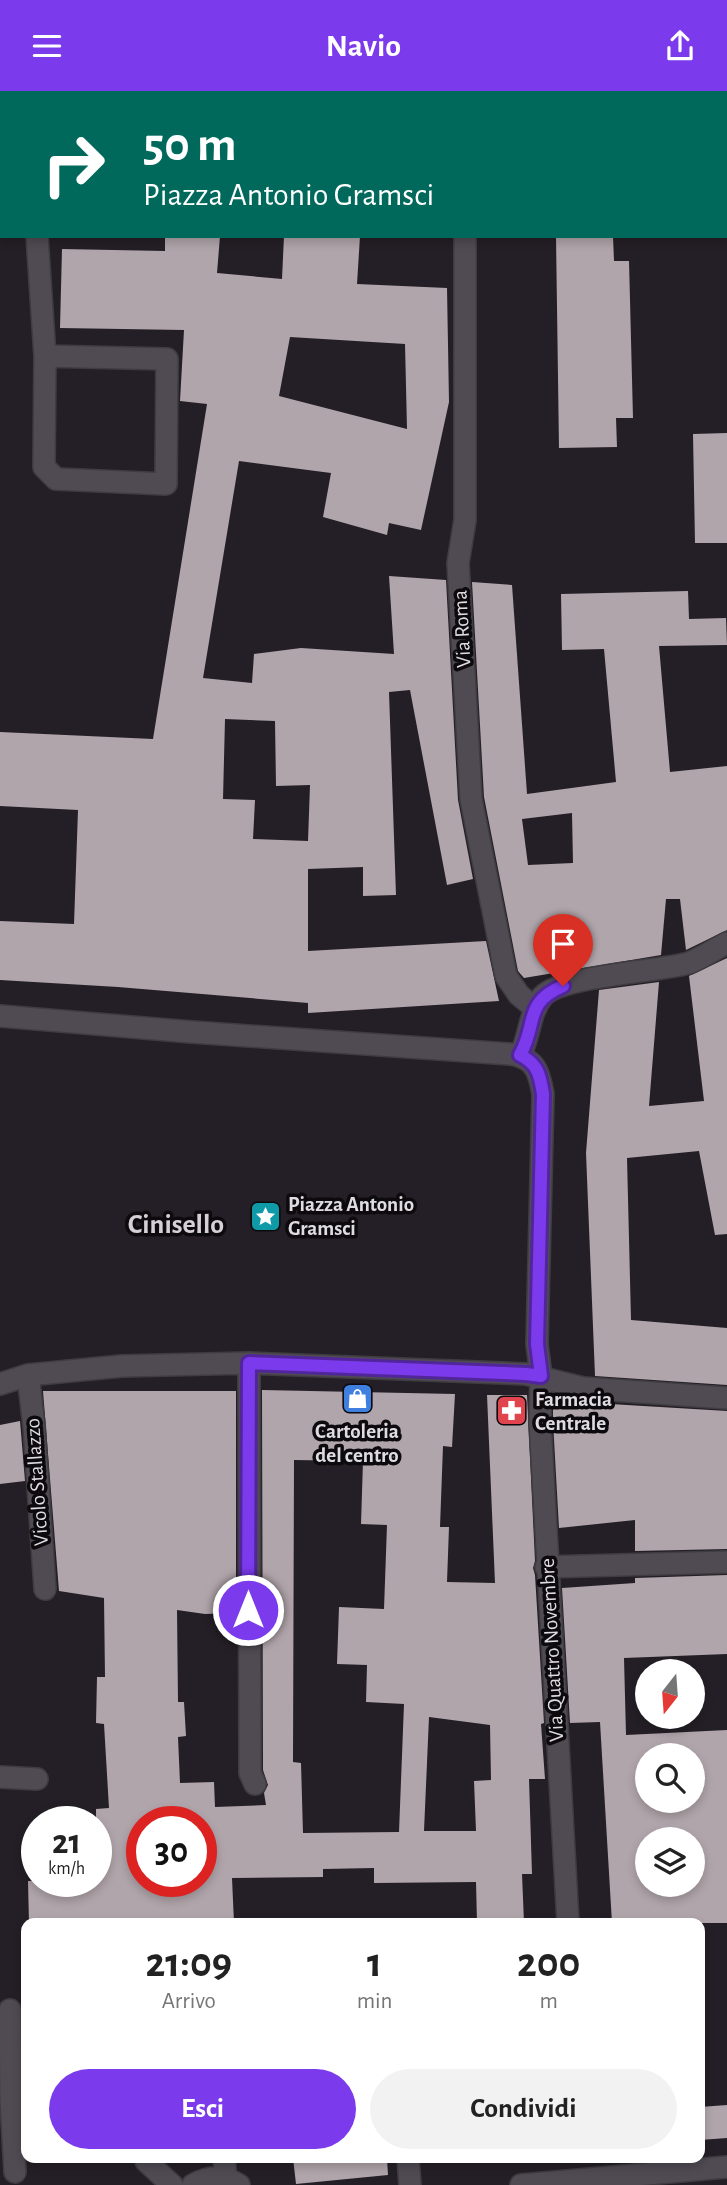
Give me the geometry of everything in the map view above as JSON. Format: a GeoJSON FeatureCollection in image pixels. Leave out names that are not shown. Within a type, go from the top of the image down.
{"type":"FeatureCollection","features":[{"type":"Feature","properties":{"kind":"street"},"geometry":{"type":"LineString","coordinates":[[37,238],[45,356],[44,467],[56,478],[166,484],[167,359],[45,356]]}},
{"type":"Feature","properties":{"kind":"street","name":"Via Roma"},"geometry":{"type":"LineString","coordinates":[[465,238],[465,520],[458,563],[471,799],[506,976],[519,995],[535,1008]]}},
{"type":"Feature","properties":{"kind":"street"},"geometry":{"type":"LineString","coordinates":[[520,1055],[526,1045],[535,1008],[545,993],[594,979],[689,963],[727,943]]}},
{"type":"Feature","properties":{"kind":"street"},"geometry":{"type":"LineString","coordinates":[[0,1016],[520,1055],[529,1060],[540,1073],[543,1094],[537,1344],[541,1376]]}},
{"type":"Feature","properties":{"kind":"street"},"geometry":{"type":"LineString","coordinates":[[249,1363],[249,1733],[250,1773],[254,1784]]}},
{"type":"Feature","properties":{"kind":"street"},"geometry":{"type":"LineString","coordinates":[[0,1384],[28,1375],[122,1366],[249,1363],[526,1374],[583,1388],[727,1398]]}},
{"type":"Feature","properties":{"kind":"street","name":"Vicolo Stallazzo"},"geometry":{"type":"LineString","coordinates":[[28,1375],[45,1589]]}},
{"type":"Feature","properties":{"kind":"street","name":"Via Quattro Novembre"},"geometry":{"type":"LineString","coordinates":[[541,1376],[540,1422],[547,1567],[568,1918]]}},
{"type":"Feature","properties":{"kind":"street"},"geometry":{"type":"LineString","coordinates":[[547,1567],[727,1562]]}},
{"type":"Feature","properties":{"kind":"street"},"geometry":{"type":"LineString","coordinates":[[0,1777],[37,1779]]}},
{"type":"Feature","properties":{"kind":"street"},"geometry":{"type":"LineString","coordinates":[[10,2010],[19,2099],[15,2172]]}},
{"type":"Feature","properties":{"kind":"street"},"geometry":{"type":"LineString","coordinates":[[148,2163],[172,2185]]}},
{"type":"Feature","properties":{"kind":"street"},"geometry":{"type":"LineString","coordinates":[[408,2163],[410,2185]]}},
{"type":"Feature","properties":{"kind":"street"},"geometry":{"type":"LineString","coordinates":[[583,2163],[583,2182]]}},
{"type":"Feature","properties":{"kind":"street"},"geometry":{"type":"LineString","coordinates":[[521,2185],[583,2182],[727,2167]]}},
{"type":"Feature","properties":{"kind":"street"},"geometry":{"type":"LineString","coordinates":[[193,2185],[208,2178],[230,2174]]}},
{"type":"Feature","properties":{"kind":"building"},"geometry":{"type":"Polygon","coordinates":[[[165,238],[220,238],[217,273],[282,279],[284,238],[360,238],[357,284],[447,288],[449,402],[421,530],[389,523],[387,535],[323,517],[331,473],[239,461],[203,678],[252,683],[254,654],[301,648],[394,654],[389,576],[446,580],[458,800],[473,879],[447,885],[410,690],[389,692],[396,895],[363,896],[363,867],[308,869],[308,951],[486,941],[499,1001],[308,1013],[308,1003],[0,980],[0,921],[74,924],[78,810],[0,806],[0,732],[153,739],[207,404],[180,401],[184,330],[60,328],[62,249],[165,251],[165,238]],[[290,337],[279,396],[407,429],[405,344],[290,337]],[[225,719],[223,799],[255,800],[253,839],[308,841],[310,785],[276,786],[275,721],[225,719]]]}},
{"type":"Feature","properties":{"kind":"building"},"geometry":{"type":"Polygon","coordinates":[[[556,238],[613,238],[614,261],[629,261],[633,418],[616,418],[617,447],[559,448],[556,238]]]}},
{"type":"Feature","properties":{"kind":"building"},"geometry":{"type":"Polygon","coordinates":[[[727,433],[727,543],[695,543],[693,434],[727,433]]]}},
{"type":"Feature","properties":{"kind":"building"},"geometry":{"type":"Polygon","coordinates":[[[472,582],[512,585],[527,794],[616,782],[604,649],[562,650],[561,594],[688,591],[689,619],[726,618],[727,645],[659,646],[670,772],[727,766],[727,930],[686,950],[680,899],[666,899],[661,955],[524,978],[518,971],[484,797],[472,582]],[[572,813],[522,819],[528,865],[573,863],[572,813]]]}},
{"type":"Feature","properties":{"kind":"building"},"geometry":{"type":"Polygon","coordinates":[[[727,958],[727,1234],[715,1235],[699,1151],[627,1158],[631,1320],[727,1328],[727,1385],[595,1376],[586,1153],[599,990],[659,982],[649,1106],[704,1101],[689,976],[727,958]]]}},
{"type":"Feature","properties":{"kind":"building"},"geometry":{"type":"Polygon","coordinates":[[[262,1390],[455,1394],[452,1447],[443,1446],[440,1527],[449,1527],[447,1582],[495,1583],[487,1395],[527,1395],[535,1561],[533,1568],[544,1723],[541,1724],[545,1779],[529,1779],[532,1874],[522,1874],[524,1918],[477,1918],[476,1882],[374,1883],[374,1868],[323,1869],[323,1877],[232,1878],[234,1918],[29,1918],[28,1897],[112,1897],[112,1806],[109,1806],[104,1724],[96,1723],[97,1677],[105,1677],[104,1598],[59,1591],[43,1391],[236,1391],[236,1613],[205,1614],[177,1610],[178,1702],[184,1702],[186,1736],[178,1737],[180,1783],[214,1782],[215,1806],[126,1806],[126,1897],[217,1897],[217,1807],[266,1805],[264,1793],[268,1785],[263,1770],[262,1390]],[[294,1460],[293,1762],[301,1763],[303,1833],[399,1832],[404,1704],[366,1702],[367,1665],[337,1664],[339,1607],[384,1609],[387,1525],[361,1524],[363,1461],[294,1460]],[[429,1717],[424,1831],[476,1831],[474,1781],[491,1780],[490,1725],[429,1717]]]}},
{"type":"Feature","properties":{"kind":"building"},"geometry":{"type":"Polygon","coordinates":[[[560,1401],[727,1411],[727,1549],[635,1551],[635,1520],[559,1528],[553,1410],[560,1401]]]}},
{"type":"Feature","properties":{"kind":"building"},"geometry":{"type":"Polygon","coordinates":[[[20,1421],[25,1481],[0,1484],[0,1425],[20,1421]]]}},
{"type":"Feature","properties":{"kind":"building"},"geometry":{"type":"Polygon","coordinates":[[[727,1575],[727,1654],[624,1658],[626,1735],[727,1730],[727,1923],[705,1923],[705,1918],[612,1918],[600,1722],[570,1723],[562,1588],[635,1583],[635,1578],[727,1575]]]}},
{"type":"Feature","properties":{"kind":"building"},"geometry":{"type":"Polygon","coordinates":[[[727,2105],[727,2138],[705,2140],[705,2107],[727,2105]]]}},
{"type":"Feature","properties":{"kind":"building"},"geometry":{"type":"Polygon","coordinates":[[[294,2163],[387,2163],[388,2175],[296,2184],[294,2163]]]}},
{"type":"Feature","properties":{"kind":"place","name":"Piazza Antonio Gramsci"},"geometry":{"type":"Point","coordinates":[265,1216]}},
{"type":"Feature","properties":{"kind":"place","name":"Cartoleria del centro"},"geometry":{"type":"Point","coordinates":[357,1399]}},
{"type":"Feature","properties":{"kind":"place","name":"Farmacia Centrale"},"geometry":{"type":"Point","coordinates":[512,1411]}},
{"type":"Feature","properties":{"kind":"district","name":"Cinisello"},"geometry":{"type":"Point","coordinates":[176,1225]}},
{"type":"Feature","properties":{"kind":"route"},"geometry":{"type":"LineString","coordinates":[[248,1610],[249,1363],[541,1376],[537,1344],[543,1094],[540,1073],[535,1065],[520,1055],[526,1045],[535,1008],[545,993],[563,986]]}}]}
